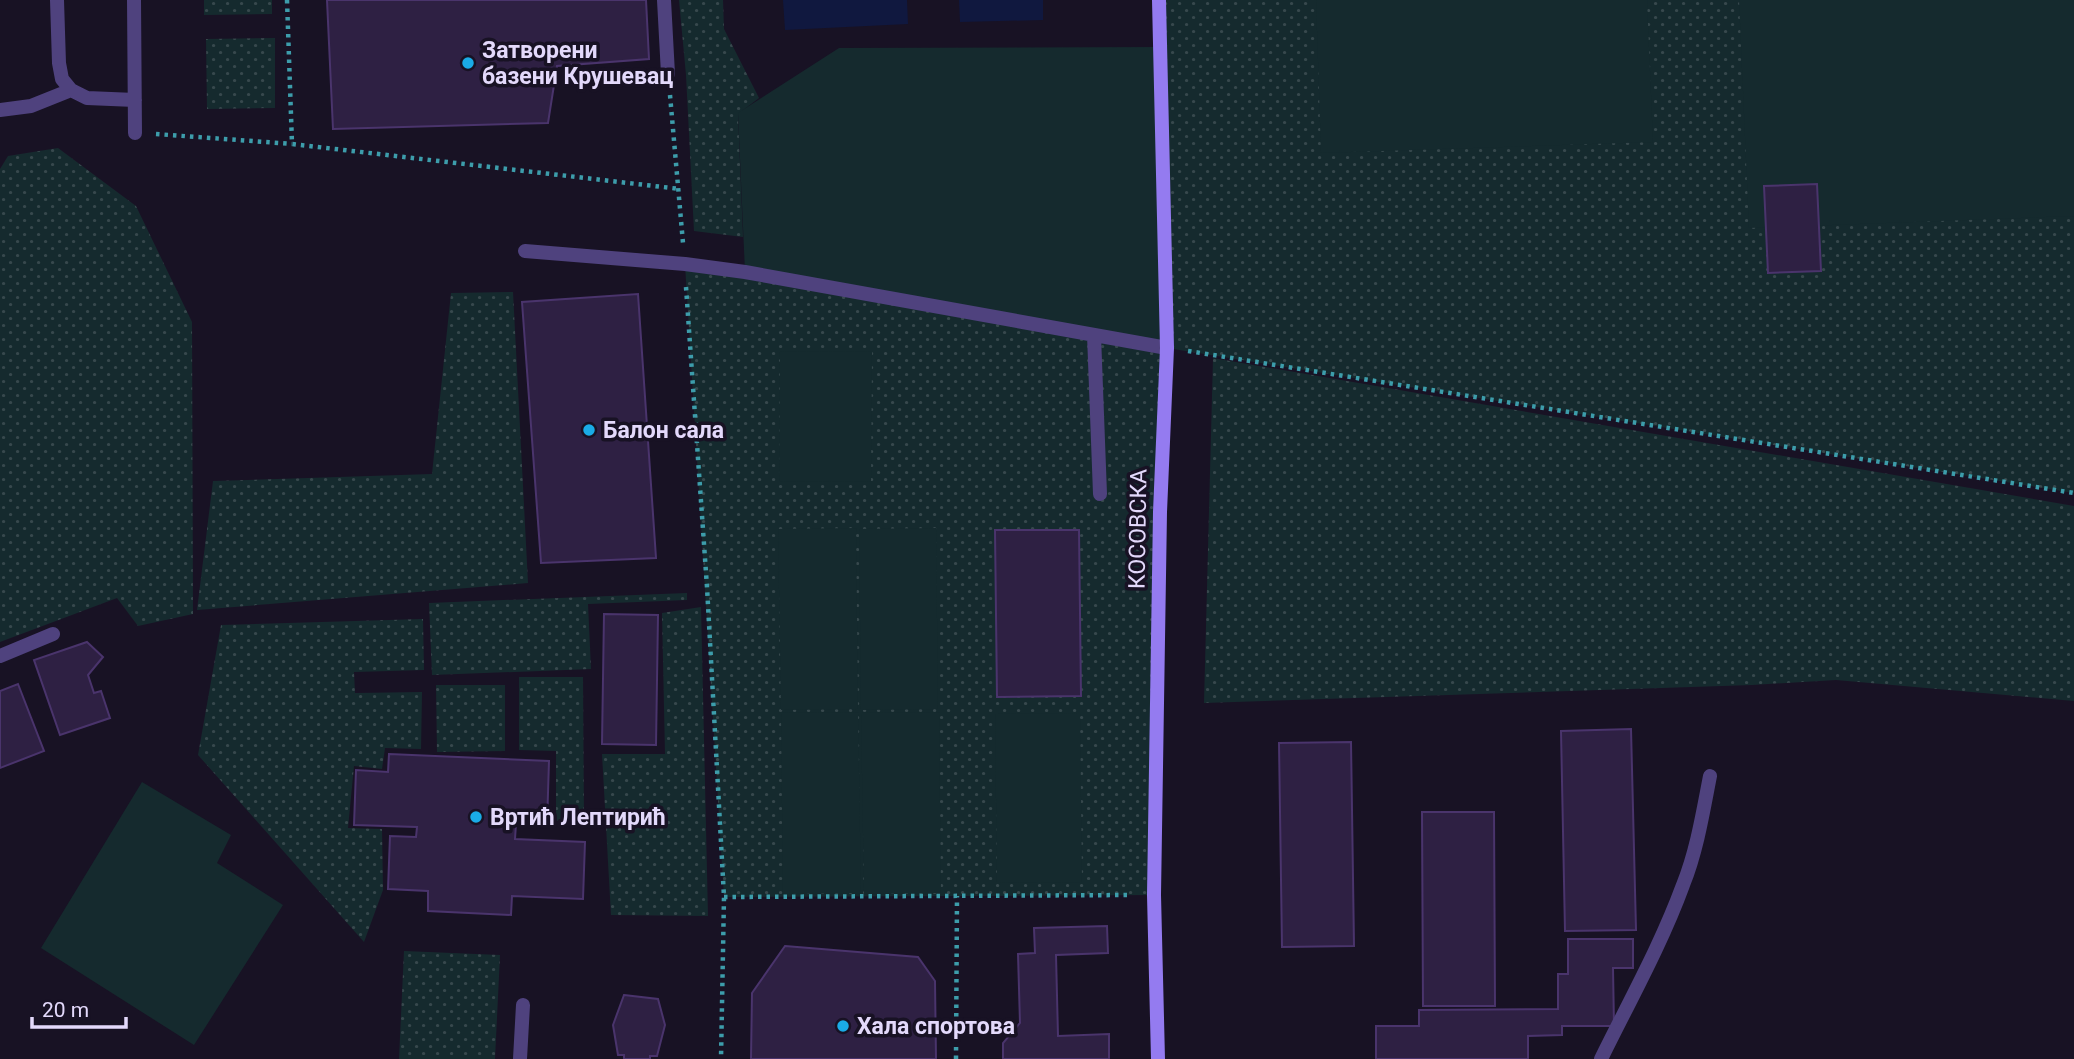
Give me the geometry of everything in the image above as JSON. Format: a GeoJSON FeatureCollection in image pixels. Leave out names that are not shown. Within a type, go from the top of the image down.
{"type":"FeatureCollection","features":[{"type":"Feature","properties":{"kind":"street"},"geometry":{"type":"LineString","coordinates":[[57,0],[62,79],[71,90],[88,98],[135,100]]}},
{"type":"Feature","properties":{"kind":"street"},"geometry":{"type":"LineString","coordinates":[[134,0],[135,133]]}},
{"type":"Feature","properties":{"kind":"street"},"geometry":{"type":"LineString","coordinates":[[664,0],[668,74]]}},
{"type":"Feature","properties":{"kind":"street","name":"КОСОВСКА"},"geometry":{"type":"LineString","coordinates":[[1158,1059],[1154,895],[1160,512],[1167,348],[1159,0]]}},
{"type":"Feature","properties":{"kind":"street"},"geometry":{"type":"LineString","coordinates":[[0,110],[31,106],[71,90]]}},
{"type":"Feature","properties":{"kind":"street"},"geometry":{"type":"LineString","coordinates":[[524,251],[685,264],[746,272],[1167,348]]}},
{"type":"Feature","properties":{"kind":"street"},"geometry":{"type":"LineString","coordinates":[[1094,335],[1100,494]]}},
{"type":"Feature","properties":{"kind":"street"},"geometry":{"type":"LineString","coordinates":[[0,656],[53,634]]}},
{"type":"Feature","properties":{"kind":"street"},"geometry":{"type":"LineString","coordinates":[[1601,1059],[1664,931],[1684,883],[1699,833],[1710,776]]}},
{"type":"Feature","properties":{"kind":"street"},"geometry":{"type":"LineString","coordinates":[[520,1059],[523,1005]]}},
{"type":"Feature","properties":{"kind":"path"},"geometry":{"type":"LineString","coordinates":[[286,0],[292,144]]}},
{"type":"Feature","properties":{"kind":"path"},"geometry":{"type":"LineString","coordinates":[[668,74],[680,189],[707,587],[724,897],[721,1059]]}},
{"type":"Feature","properties":{"kind":"path"},"geometry":{"type":"LineString","coordinates":[[135,133],[292,144],[680,189]]}},
{"type":"Feature","properties":{"kind":"path"},"geometry":{"type":"LineString","coordinates":[[1167,348],[2074,493]]}},
{"type":"Feature","properties":{"kind":"path"},"geometry":{"type":"LineString","coordinates":[[724,897],[1154,895]]}},
{"type":"Feature","properties":{"kind":"path"},"geometry":{"type":"LineString","coordinates":[[956,1059],[957,896]]}},
{"type":"Feature","properties":{"kind":"green space"},"geometry":{"type":"Polygon","coordinates":[[[204,0],[272,0],[272,14],[204,15],[204,0]]]}},
{"type":"Feature","properties":{"kind":"green space"},"geometry":{"type":"Polygon","coordinates":[[[679,0],[723,0],[724,29],[759,98],[738,114],[743,237],[694,231],[686,75],[679,0]]]}},
{"type":"Feature","properties":{"kind":"green space"},"geometry":{"type":"Polygon","coordinates":[[[1159,0],[2074,0],[2074,493],[1167,348],[1154,895],[724,897],[685,264],[1152,345],[1159,0]]]}},
{"type":"Feature","properties":{"kind":"green space"},"geometry":{"type":"Polygon","coordinates":[[[1316,0],[1647,0],[1653,142],[1321,153],[1316,0]]]}},
{"type":"Feature","properties":{"kind":"green space"},"geometry":{"type":"Polygon","coordinates":[[[1739,0],[2074,0],[2074,216],[1749,228],[1739,0]]]}},
{"type":"Feature","properties":{"kind":"green space"},"geometry":{"type":"Polygon","coordinates":[[[275,38],[275,108],[207,109],[206,39],[275,38]]]}},
{"type":"Feature","properties":{"kind":"green space"},"geometry":{"type":"Polygon","coordinates":[[[1160,47],[1167,348],[745,272],[738,113],[839,48],[1160,47]]]}},
{"type":"Feature","properties":{"kind":"green space"},"geometry":{"type":"Polygon","coordinates":[[[58,148],[136,206],[192,322],[193,614],[138,626],[117,598],[0,642],[0,169],[8,156],[58,148]]]}},
{"type":"Feature","properties":{"kind":"green space"},"geometry":{"type":"Polygon","coordinates":[[[513,292],[528,583],[197,610],[213,481],[432,474],[451,293],[513,292]]]}},
{"type":"Feature","properties":{"kind":"green space"},"geometry":{"type":"Polygon","coordinates":[[[780,351],[872,352],[871,482],[779,481],[780,351]]]}},
{"type":"Feature","properties":{"kind":"green space"},"geometry":{"type":"Polygon","coordinates":[[[1213,358],[2074,506],[2074,701],[1836,680],[1204,703],[1213,358]]]}},
{"type":"Feature","properties":{"kind":"green space"},"geometry":{"type":"Polygon","coordinates":[[[856,528],[858,709],[781,710],[778,529],[856,528]]]}},
{"type":"Feature","properties":{"kind":"green space"},"geometry":{"type":"Polygon","coordinates":[[[936,528],[938,709],[861,710],[859,529],[936,528]]]}},
{"type":"Feature","properties":{"kind":"green space"},"geometry":{"type":"Polygon","coordinates":[[[687,593],[687,600],[588,604],[591,669],[432,675],[429,603],[687,593]]]}},
{"type":"Feature","properties":{"kind":"green space"},"geometry":{"type":"Polygon","coordinates":[[[701,607],[708,916],[611,915],[602,754],[665,754],[662,613],[701,607]]]}},
{"type":"Feature","properties":{"kind":"green space"},"geometry":{"type":"Polygon","coordinates":[[[423,619],[424,670],[354,672],[355,693],[422,692],[421,749],[385,748],[382,769],[354,766],[348,828],[382,829],[383,890],[364,942],[198,755],[221,625],[423,619]]]}},
{"type":"Feature","properties":{"kind":"green space"},"geometry":{"type":"Polygon","coordinates":[[[519,677],[583,677],[584,821],[556,821],[556,751],[519,750],[519,677]]]}},
{"type":"Feature","properties":{"kind":"green space"},"geometry":{"type":"Polygon","coordinates":[[[436,685],[505,685],[505,751],[437,752],[436,685]]]}},
{"type":"Feature","properties":{"kind":"green space"},"geometry":{"type":"Polygon","coordinates":[[[858,712],[861,893],[783,894],[781,713],[858,712]]]}},
{"type":"Feature","properties":{"kind":"green space"},"geometry":{"type":"Polygon","coordinates":[[[939,712],[941,893],[864,894],[861,713],[939,712]]]}},
{"type":"Feature","properties":{"kind":"green space"},"geometry":{"type":"Polygon","coordinates":[[[1080,713],[1082,882],[997,883],[995,714],[1080,713]]]}},
{"type":"Feature","properties":{"kind":"green space"},"geometry":{"type":"Polygon","coordinates":[[[142,782],[231,835],[217,863],[283,905],[194,1045],[41,948],[142,782]]]}},
{"type":"Feature","properties":{"kind":"green space"},"geometry":{"type":"Polygon","coordinates":[[[404,951],[500,955],[495,1059],[399,1059],[404,951]]]}},
{"type":"Feature","properties":{"kind":"water"},"geometry":{"type":"Polygon","coordinates":[[[783,0],[907,0],[908,24],[785,30],[783,0]]]}},
{"type":"Feature","properties":{"kind":"water"},"geometry":{"type":"Polygon","coordinates":[[[959,0],[1043,0],[1043,20],[960,22],[959,0]]]}},
{"type":"Feature","properties":{"kind":"building","name":"Затворени базени Крушевац"},"geometry":{"type":"Polygon","coordinates":[[[327,0],[646,0],[649,59],[557,66],[548,123],[333,129],[327,0]]]}},
{"type":"Feature","properties":{"kind":"building"},"geometry":{"type":"Polygon","coordinates":[[[1817,184],[1821,271],[1768,273],[1764,186],[1817,184]]]}},
{"type":"Feature","properties":{"kind":"building","name":"Балон сала"},"geometry":{"type":"Polygon","coordinates":[[[638,294],[656,558],[541,563],[522,302],[638,294]]]}},
{"type":"Feature","properties":{"kind":"building"},"geometry":{"type":"Polygon","coordinates":[[[995,530],[1079,530],[1081,696],[997,697],[995,530]]]}},
{"type":"Feature","properties":{"kind":"building"},"geometry":{"type":"Polygon","coordinates":[[[604,614],[658,615],[656,745],[602,744],[604,614]]]}},
{"type":"Feature","properties":{"kind":"building"},"geometry":{"type":"Polygon","coordinates":[[[87,642],[103,657],[88,675],[94,693],[101,691],[110,718],[60,735],[34,660],[87,642]]]}},
{"type":"Feature","properties":{"kind":"building"},"geometry":{"type":"Polygon","coordinates":[[[18,684],[44,751],[0,768],[0,691],[18,684]]]}},
{"type":"Feature","properties":{"kind":"building"},"geometry":{"type":"Polygon","coordinates":[[[1631,729],[1636,930],[1565,931],[1561,731],[1631,729]]]}},
{"type":"Feature","properties":{"kind":"building"},"geometry":{"type":"Polygon","coordinates":[[[1351,742],[1354,946],[1282,947],[1279,743],[1351,742]]]}},
{"type":"Feature","properties":{"kind":"building"},"geometry":{"type":"Polygon","coordinates":[[[389,754],[549,761],[547,825],[516,824],[515,839],[585,842],[583,899],[512,896],[511,915],[428,911],[428,891],[388,889],[390,836],[416,837],[417,827],[354,825],[356,770],[388,772],[389,754]]]}},
{"type":"Feature","properties":{"kind":"building"},"geometry":{"type":"Polygon","coordinates":[[[1422,812],[1494,812],[1495,1006],[1423,1006],[1422,812]]]}},
{"type":"Feature","properties":{"kind":"building"},"geometry":{"type":"Polygon","coordinates":[[[1107,926],[1108,953],[1056,955],[1058,1036],[1109,1034],[1109,1059],[1003,1059],[1003,1043],[1020,1023],[1018,954],[1035,953],[1034,928],[1107,926]]]}},
{"type":"Feature","properties":{"kind":"building"},"geometry":{"type":"Polygon","coordinates":[[[1568,939],[1633,939],[1633,968],[1613,968],[1614,1026],[1562,1026],[1562,1035],[1528,1036],[1528,1059],[1376,1059],[1376,1026],[1419,1026],[1419,1010],[1558,1009],[1558,974],[1568,974],[1568,939]]]}},
{"type":"Feature","properties":{"kind":"building","name":"Хала спортова"},"geometry":{"type":"Polygon","coordinates":[[[785,946],[918,957],[935,981],[936,1059],[751,1059],[752,993],[785,946]]]}},
{"type":"Feature","properties":{"kind":"building"},"geometry":{"type":"Polygon","coordinates":[[[624,995],[658,999],[665,1025],[657,1056],[650,1056],[650,1059],[624,1059],[624,1055],[618,1055],[613,1025],[624,995]]]}},
{"type":"Feature","properties":{"kind":"place","name":"Затворени базени Крушевац"},"geometry":{"type":"Point","coordinates":[468,63]}},
{"type":"Feature","properties":{"kind":"place","name":"Балон сала"},"geometry":{"type":"Point","coordinates":[589,430]}},
{"type":"Feature","properties":{"kind":"place","name":"Вртић Лептирић"},"geometry":{"type":"Point","coordinates":[476,817]}},
{"type":"Feature","properties":{"kind":"place","name":"Хала спортова"},"geometry":{"type":"Point","coordinates":[843,1026]}}]}
